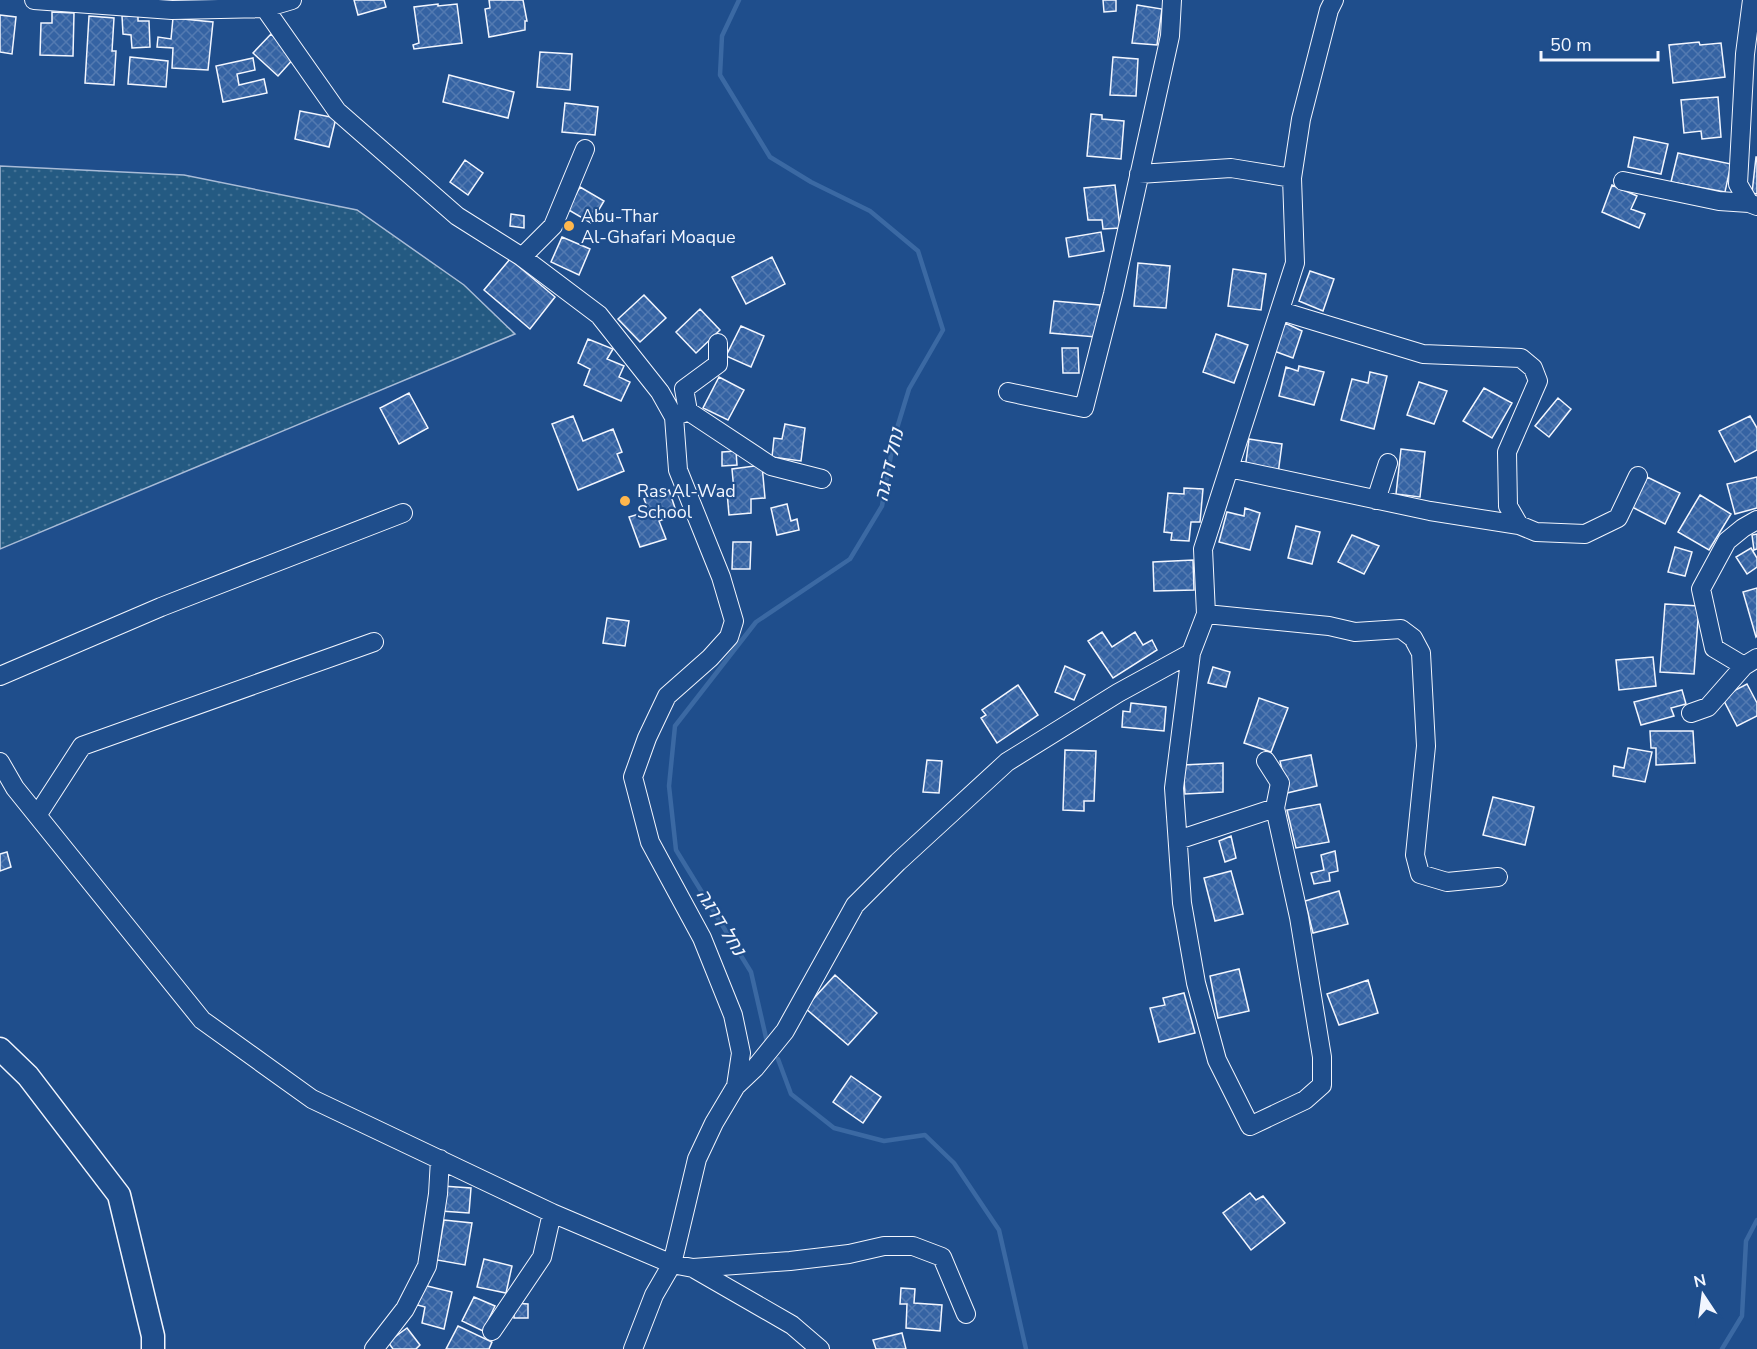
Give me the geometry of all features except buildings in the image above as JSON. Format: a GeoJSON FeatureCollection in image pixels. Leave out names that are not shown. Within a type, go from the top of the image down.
{"type":"FeatureCollection","features":[{"type":"Feature","properties":{"kind":"main road"},"geometry":{"type":"LineString","coordinates":[[0,1049],[28,1076],[119,1195],[153,1335],[153,1349]]}},
{"type":"Feature","properties":{"kind":"street"},"geometry":{"type":"LineString","coordinates":[[34,0],[171,10],[292,0]]}},
{"type":"Feature","properties":{"kind":"street"},"geometry":{"type":"LineString","coordinates":[[1008,392],[1084,408],[1113,294],[1170,36],[1172,0]]}},
{"type":"Feature","properties":{"kind":"street"},"geometry":{"type":"LineString","coordinates":[[1266,761],[1280,783],[1275,808],[1299,917],[1322,1057],[1322,1085],[1305,1100],[1250,1126],[1217,1060],[1196,983],[1182,903],[1174,788],[1191,653],[1206,614],[1203,549],[1295,263],[1292,178],[1301,119],[1329,10],[1334,0]]}},
{"type":"Feature","properties":{"kind":"street"},"geometry":{"type":"LineString","coordinates":[[1752,0],[1753,28],[1738,184],[1753,204]]}},
{"type":"Feature","properties":{"kind":"street"},"geometry":{"type":"LineString","coordinates":[[262,4],[337,111],[457,216],[522,257],[599,315],[660,393],[681,414],[771,466],[822,479]]}},
{"type":"Feature","properties":{"kind":"street"},"geometry":{"type":"LineString","coordinates":[[522,257],[553,226],[585,149]]}},
{"type":"Feature","properties":{"kind":"street"},"geometry":{"type":"LineString","coordinates":[[1140,174],[1230,168],[1292,178]]}},
{"type":"Feature","properties":{"kind":"street"},"geometry":{"type":"LineString","coordinates":[[1623,181],[1719,201],[1753,204]]}},
{"type":"Feature","properties":{"kind":"street"},"geometry":{"type":"LineString","coordinates":[[1281,310],[1423,354],[1521,358],[1533,368],[1538,381],[1507,452],[1508,506],[1519,525]]}},
{"type":"Feature","properties":{"kind":"street"},"geometry":{"type":"LineString","coordinates":[[718,343],[718,364],[684,389],[678,470],[721,577],[734,621],[729,637],[710,658],[667,696],[646,738],[633,777],[650,842],[702,938],[733,1016],[741,1053],[736,1086]]}},
{"type":"Feature","properties":{"kind":"street"},"geometry":{"type":"LineString","coordinates":[[1376,500],[1388,464]]}},
{"type":"Feature","properties":{"kind":"street"},"geometry":{"type":"LineString","coordinates":[[1229,468],[1430,512],[1519,525],[1536,532],[1585,534],[1618,518],[1638,476]]}},
{"type":"Feature","properties":{"kind":"street"},"geometry":{"type":"LineString","coordinates":[[0,676],[162,608],[404,513]]}},
{"type":"Feature","properties":{"kind":"street"},"geometry":{"type":"LineString","coordinates":[[1691,713],[1708,707],[1750,662],[1714,648],[1701,589],[1727,541],[1757,520]]}},
{"type":"Feature","properties":{"kind":"street"},"geometry":{"type":"LineString","coordinates":[[1206,614],[1329,626],[1355,632],[1401,629],[1413,638],[1421,653],[1426,746],[1415,855],[1420,874],[1447,882],[1498,877]]}},
{"type":"Feature","properties":{"kind":"street"},"geometry":{"type":"LineString","coordinates":[[38,814],[82,746],[374,642]]}},
{"type":"Feature","properties":{"kind":"street"},"geometry":{"type":"LineString","coordinates":[[633,1349],[654,1295],[672,1264],[697,1159],[714,1123],[736,1086],[755,1068],[785,1031],[855,905],[898,862],[1007,762],[1118,693],[1191,653]]}},
{"type":"Feature","properties":{"kind":"street"},"geometry":{"type":"LineString","coordinates":[[0,762],[15,788],[202,1020],[312,1099],[552,1213],[672,1264],[693,1268],[790,1261],[849,1254],[884,1246],[913,1246],[942,1257],[966,1314]]}},
{"type":"Feature","properties":{"kind":"street"},"geometry":{"type":"LineString","coordinates":[[1178,840],[1275,808]]}},
{"type":"Feature","properties":{"kind":"street"},"geometry":{"type":"LineString","coordinates":[[374,1349],[405,1309],[427,1266],[438,1194],[440,1159]]}},
{"type":"Feature","properties":{"kind":"street"},"geometry":{"type":"LineString","coordinates":[[492,1331],[542,1257],[552,1213]]}},
{"type":"Feature","properties":{"kind":"street"},"geometry":{"type":"LineString","coordinates":[[693,1268],[792,1325],[820,1349]]}},
{"type":"Feature","properties":{"kind":"shaded area"},"geometry":{"type":"Polygon","coordinates":[[[0,166],[184,175],[357,210],[464,285],[515,334],[0,549],[0,166]]]}},
{"type":"Feature","properties":{"kind":"waterway","name":"נחל דרגה"},"geometry":{"type":"LineString","coordinates":[[739,0],[722,36],[720,75],[770,157],[811,182],[870,211],[918,251],[943,330],[909,389],[894,438],[882,506],[850,559],[756,622],[675,726],[669,786],[676,850],[751,972],[767,1042]]}},
{"type":"Feature","properties":{"kind":"waterway","name":"נחל דרגה"},"geometry":{"type":"LineString","coordinates":[[778,1059],[791,1094],[834,1128],[884,1141],[925,1135],[954,1163],[999,1230],[1026,1349]]}},
{"type":"Feature","properties":{"kind":"waterway","name":"נחל דרגה"},"geometry":{"type":"LineString","coordinates":[[1722,1349],[1742,1316],[1746,1241],[1757,1220]]}},
{"type":"Feature","properties":{"kind":"place","name":"Abu-Thar Al-Ghafari Moaque"},"geometry":{"type":"Point","coordinates":[569,226]}},
{"type":"Feature","properties":{"kind":"place","name":"Ras Al-Wad School"},"geometry":{"type":"Point","coordinates":[625,501]}}]}
